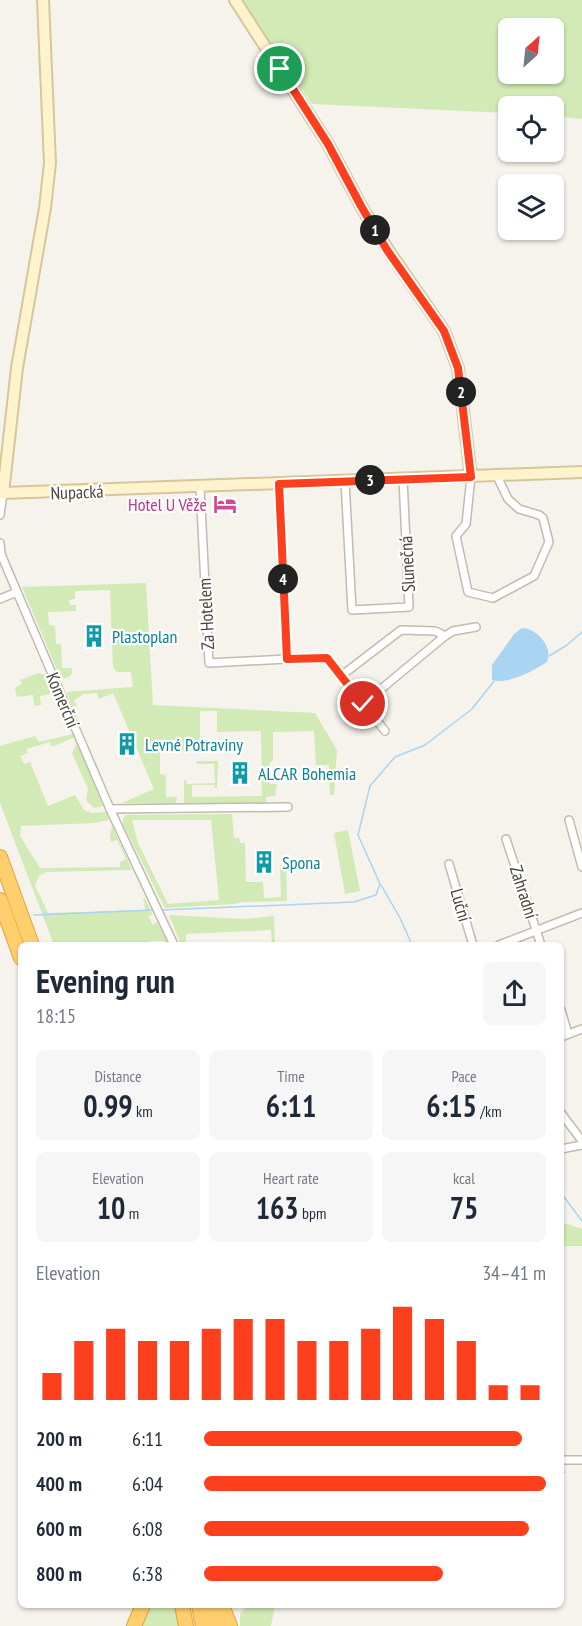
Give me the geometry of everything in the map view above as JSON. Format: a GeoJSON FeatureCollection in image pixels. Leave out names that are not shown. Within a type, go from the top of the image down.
{"type":"FeatureCollection","features":[{"type":"Feature","properties":{"kind":"highway"},"geometry":{"type":"LineString","coordinates":[[0,857],[31,942]]}},
{"type":"Feature","properties":{"kind":"highway"},"geometry":{"type":"LineString","coordinates":[[0,900],[18,950]]}},
{"type":"Feature","properties":{"kind":"highway"},"geometry":{"type":"LineString","coordinates":[[134,1626],[142,1608]]}},
{"type":"Feature","properties":{"kind":"highway"},"geometry":{"type":"LineString","coordinates":[[183,1608],[186,1626]]}},
{"type":"Feature","properties":{"kind":"highway"},"geometry":{"type":"LineString","coordinates":[[200,1608],[203,1626]]}},
{"type":"Feature","properties":{"kind":"highway"},"geometry":{"type":"LineString","coordinates":[[214,1608],[217,1626]]}},
{"type":"Feature","properties":{"kind":"highway"},"geometry":{"type":"LineString","coordinates":[[223,1608],[230,1626]]}},
{"type":"Feature","properties":{"kind":"street"},"geometry":{"type":"LineString","coordinates":[[0,515],[19,357],[45,208],[50,163],[43,0]]}},
{"type":"Feature","properties":{"kind":"street"},"geometry":{"type":"LineString","coordinates":[[235,0],[328,144],[387,250],[444,331],[458,368],[471,477],[466,524],[456,536],[468,592],[493,598],[534,576],[549,542],[543,518],[539,514],[519,509],[508,499],[497,476]]}},
{"type":"Feature","properties":{"kind":"street","name":"Nupacká"},"geometry":{"type":"LineString","coordinates":[[3,494],[582,472]]}},
{"type":"Feature","properties":{"kind":"street","name":"Slunečná"},"geometry":{"type":"LineString","coordinates":[[345,481],[352,610],[409,607],[403,478]]}},
{"type":"Feature","properties":{"kind":"street"},"geometry":{"type":"LineString","coordinates":[[279,484],[287,659],[327,658],[385,731]]}},
{"type":"Feature","properties":{"kind":"street","name":"Za Hotelem"},"geometry":{"type":"LineString","coordinates":[[200,488],[209,663],[287,659]]}},
{"type":"Feature","properties":{"kind":"street","name":"Komerční"},"geometry":{"type":"LineString","coordinates":[[0,543],[17,592],[110,809],[173,942]]}},
{"type":"Feature","properties":{"kind":"street"},"geometry":{"type":"LineString","coordinates":[[0,599],[17,592]]}},
{"type":"Feature","properties":{"kind":"street"},"geometry":{"type":"LineString","coordinates":[[363,704],[445,636],[453,631],[476,627]]}},
{"type":"Feature","properties":{"kind":"street"},"geometry":{"type":"LineString","coordinates":[[341,676],[401,630],[435,631],[445,636]]}},
{"type":"Feature","properties":{"kind":"street"},"geometry":{"type":"LineString","coordinates":[[110,809],[288,807]]}},
{"type":"Feature","properties":{"kind":"street"},"geometry":{"type":"LineString","coordinates":[[569,820],[582,867]]}},
{"type":"Feature","properties":{"kind":"street","name":"Zahradní"},"geometry":{"type":"LineString","coordinates":[[506,839],[540,942]]}},
{"type":"Feature","properties":{"kind":"street","name":"Luční"},"geometry":{"type":"LineString","coordinates":[[449,864],[472,942]]}},
{"type":"Feature","properties":{"kind":"street"},"geometry":{"type":"LineString","coordinates":[[508,942],[582,913]]}},
{"type":"Feature","properties":{"kind":"street"},"geometry":{"type":"LineString","coordinates":[[565,1035],[582,1029]]}},
{"type":"Feature","properties":{"kind":"street"},"geometry":{"type":"LineString","coordinates":[[564,1117],[582,1143],[564,1148]]}},
{"type":"Feature","properties":{"kind":"street"},"geometry":{"type":"LineString","coordinates":[[564,1460],[582,1460]]}},
{"type":"Feature","properties":{"kind":"green space"},"geometry":{"type":"Polygon","coordinates":[[[241,0],[582,0],[582,119],[564,117],[564,96],[498,96],[498,113],[312,104],[241,0]]]}},
{"type":"Feature","properties":{"kind":"green space"},"geometry":{"type":"Polygon","coordinates":[[[146,583],[153,705],[315,713],[337,750],[334,795],[330,795],[329,765],[316,765],[314,731],[273,732],[270,784],[277,784],[275,796],[266,797],[266,803],[184,804],[184,780],[187,784],[215,783],[214,764],[196,764],[197,761],[218,761],[217,788],[215,785],[192,785],[192,797],[262,796],[261,731],[217,732],[217,711],[200,711],[200,750],[160,751],[160,774],[166,775],[166,797],[177,797],[176,804],[122,803],[154,789],[113,693],[99,699],[97,693],[84,694],[74,700],[77,706],[72,707],[67,692],[133,687],[131,672],[117,672],[113,667],[110,590],[75,591],[75,599],[69,600],[70,605],[76,605],[76,611],[48,612],[49,625],[55,626],[56,644],[61,644],[62,668],[72,668],[69,677],[61,679],[22,587],[146,583]]]}},
{"type":"Feature","properties":{"kind":"green space"},"geometry":{"type":"Polygon","coordinates":[[[38,673],[48,675],[63,710],[57,710],[59,707],[54,693],[40,696],[41,705],[34,706],[33,695],[17,697],[15,690],[22,684],[20,680],[38,673]]]}},
{"type":"Feature","properties":{"kind":"green space"},"geometry":{"type":"Polygon","coordinates":[[[74,734],[75,737],[54,746],[51,746],[50,742],[26,749],[28,753],[20,756],[24,764],[30,762],[48,806],[75,795],[84,810],[92,813],[106,812],[109,820],[93,823],[21,826],[20,836],[40,868],[120,867],[120,862],[126,859],[117,840],[111,842],[112,826],[132,870],[46,872],[39,876],[35,886],[48,913],[145,910],[144,901],[142,901],[145,898],[153,915],[148,916],[153,925],[157,922],[167,942],[53,942],[0,803],[0,746],[35,736],[39,742],[74,734]]]}},
{"type":"Feature","properties":{"kind":"green space"},"geometry":{"type":"Polygon","coordinates":[[[77,743],[103,806],[94,808],[86,800],[88,789],[72,753],[77,743]]]}},
{"type":"Feature","properties":{"kind":"green space"},"geometry":{"type":"Polygon","coordinates":[[[232,814],[234,838],[239,838],[240,843],[245,843],[246,882],[263,882],[264,898],[281,897],[280,865],[286,865],[287,901],[165,908],[123,824],[126,815],[232,814]],[[132,820],[138,843],[168,904],[219,900],[211,820],[132,820]]]}},
{"type":"Feature","properties":{"kind":"green space"},"geometry":{"type":"Polygon","coordinates":[[[348,830],[360,891],[345,894],[334,833],[348,830]]]}},
{"type":"Feature","properties":{"kind":"green space"},"geometry":{"type":"Polygon","coordinates":[[[169,915],[242,919],[274,916],[275,942],[272,942],[271,930],[186,934],[186,942],[180,942],[169,915]]]}},
{"type":"Feature","properties":{"kind":"green space"},"geometry":{"type":"Polygon","coordinates":[[[564,1224],[582,1229],[582,1246],[564,1246],[564,1224]]]}},
{"type":"Feature","properties":{"kind":"green space"},"geometry":{"type":"Polygon","coordinates":[[[146,1608],[178,1608],[181,1626],[138,1626],[146,1608]]]}},
{"type":"Feature","properties":{"kind":"green space"},"geometry":{"type":"Polygon","coordinates":[[[245,1608],[274,1608],[271,1626],[240,1626],[240,1614],[245,1608]]]}},
{"type":"Feature","properties":{"kind":"water"},"geometry":{"type":"Polygon","coordinates":[[[522,628],[534,632],[543,640],[548,650],[547,662],[512,679],[492,680],[492,665],[514,634],[522,628]]]}},
{"type":"Feature","properties":{"kind":"waterway"},"geometry":{"type":"LineString","coordinates":[[549,656],[582,632]]}},
{"type":"Feature","properties":{"kind":"waterway"},"geometry":{"type":"LineString","coordinates":[[162,910],[354,902],[376,895],[380,884],[358,835],[370,786],[395,757],[425,745],[472,709],[494,681]]}},
{"type":"Feature","properties":{"kind":"waterway"},"geometry":{"type":"LineString","coordinates":[[381,885],[411,942]]}},
{"type":"Feature","properties":{"kind":"waterway"},"geometry":{"type":"LineString","coordinates":[[34,915],[154,910]]}},
{"type":"Feature","properties":{"kind":"waterway"},"geometry":{"type":"LineString","coordinates":[[564,1197],[582,1221]]}},
{"type":"Feature","properties":{"kind":"place","name":"Hotel U Věže"},"geometry":{"type":"Point","coordinates":[225,504]}},
{"type":"Feature","properties":{"kind":"place","name":"Plastoplan"},"geometry":{"type":"Point","coordinates":[94,636]}},
{"type":"Feature","properties":{"kind":"place","name":"Levné Potraviny"},"geometry":{"type":"Point","coordinates":[127,744]}},
{"type":"Feature","properties":{"kind":"place","name":"ALCAR Bohemia"},"geometry":{"type":"Point","coordinates":[240,773]}},
{"type":"Feature","properties":{"kind":"place","name":"Spona"},"geometry":{"type":"Point","coordinates":[264,862]}},
{"type":"Feature","properties":{"kind":"route"},"geometry":{"type":"LineString","coordinates":[[280,69],[313,118],[387,250],[444,331],[458,368],[466,422],[471,477],[279,484],[287,659],[327,658],[363,704]]}}]}
